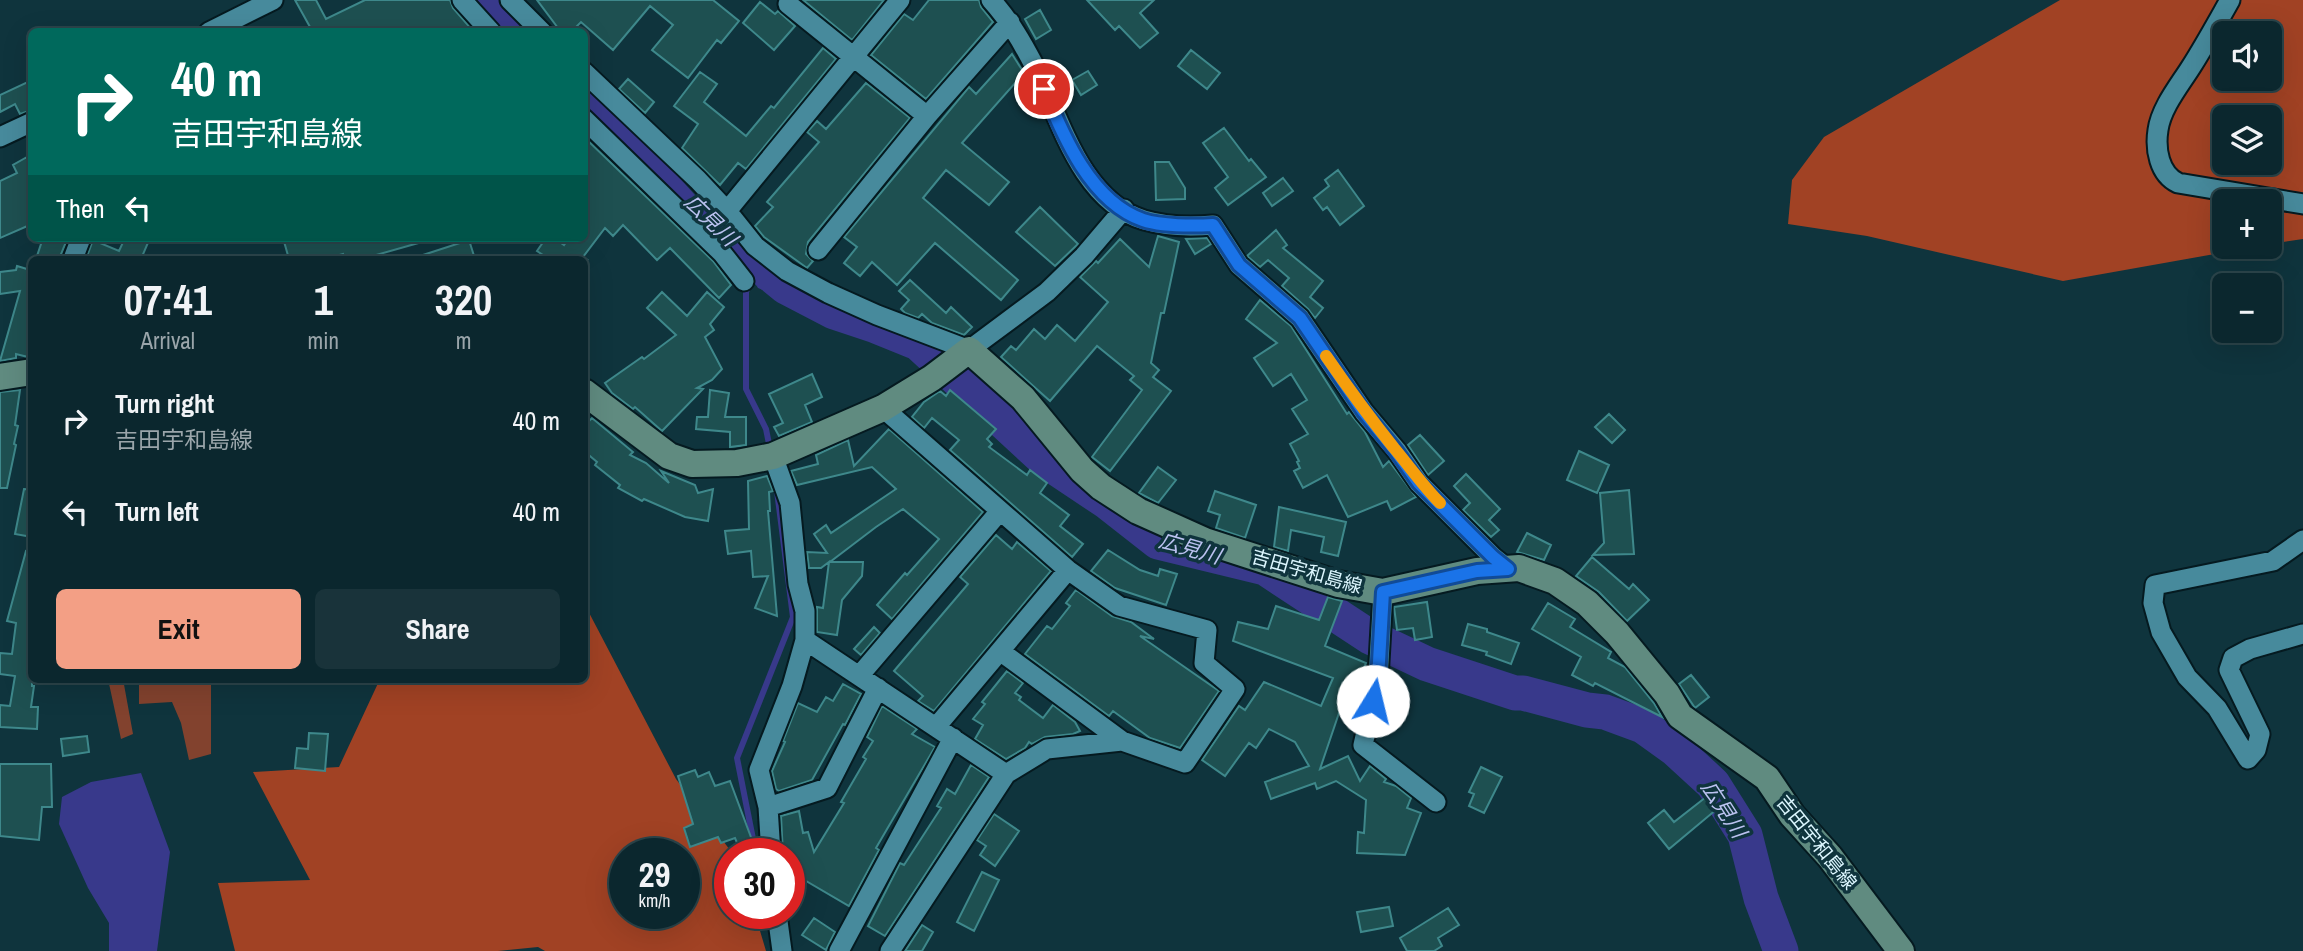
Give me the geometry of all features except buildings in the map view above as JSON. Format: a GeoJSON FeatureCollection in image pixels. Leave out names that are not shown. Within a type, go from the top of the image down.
{"type":"FeatureCollection","features":[{"type":"Feature","properties":{"kind":"main road"},"geometry":{"type":"LineString","coordinates":[[588,395],[669,456],[692,464],[737,463],[773,456],[883,408],[932,378],[962,354]]}},
{"type":"Feature","properties":{"kind":"main road","name":"吉田宇和島線"},"geometry":{"type":"LineString","coordinates":[[962,354],[1023,397],[1082,470],[1101,487],[1138,511],[1205,541],[1338,584],[1383,592],[1477,571],[1519,568],[1555,581],[1587,603],[1617,633],[1667,694],[1680,716],[1767,778],[1792,815],[1830,857],[1901,951]]}},
{"type":"Feature","properties":{"kind":"main road"},"geometry":{"type":"LineString","coordinates":[[0,377],[28,373]]}},
{"type":"Feature","properties":{"kind":"street"},"geometry":{"type":"LineString","coordinates":[[217,28],[273,0]]}},
{"type":"Feature","properties":{"kind":"street"},"geometry":{"type":"LineString","coordinates":[[463,0],[488,28]]}},
{"type":"Feature","properties":{"kind":"street"},"geometry":{"type":"LineString","coordinates":[[510,0],[538,28]]}},
{"type":"Feature","properties":{"kind":"street"},"geometry":{"type":"LineString","coordinates":[[727,211],[900,0]]}},
{"type":"Feature","properties":{"kind":"street"},"geometry":{"type":"LineString","coordinates":[[991,0],[1010,22],[1036,69],[1067,142],[1099,191],[1113,204],[1143,220],[1197,226],[1213,225],[1239,265],[1300,318],[1364,412],[1419,483],[1508,569]]}},
{"type":"Feature","properties":{"kind":"street"},"geometry":{"type":"LineString","coordinates":[[2230,0],[2164,111],[2158,130],[2158,159],[2172,180],[2178,183],[2303,204]]}},
{"type":"Feature","properties":{"kind":"street"},"geometry":{"type":"LineString","coordinates":[[788,4],[927,116]]}},
{"type":"Feature","properties":{"kind":"street"},"geometry":{"type":"LineString","coordinates":[[818,250],[927,116],[1010,22]]}},
{"type":"Feature","properties":{"kind":"street"},"geometry":{"type":"LineString","coordinates":[[588,76],[662,143],[727,211],[755,246],[787,271],[828,293],[962,354],[1047,292],[1084,256],[1124,209]]}},
{"type":"Feature","properties":{"kind":"street"},"geometry":{"type":"LineString","coordinates":[[588,123],[722,253],[744,281]]}},
{"type":"Feature","properties":{"kind":"street"},"geometry":{"type":"LineString","coordinates":[[0,137],[28,124]]}},
{"type":"Feature","properties":{"kind":"street"},"geometry":{"type":"LineString","coordinates":[[883,408],[1068,570],[1119,606],[1207,630],[1204,663],[1235,689],[1185,762],[1122,741],[1000,650]]}},
{"type":"Feature","properties":{"kind":"street"},"geometry":{"type":"LineString","coordinates":[[770,838],[768,807],[759,770],[792,686],[806,640],[805,611],[798,584],[790,503],[773,456]]}},
{"type":"Feature","properties":{"kind":"street"},"geometry":{"type":"LineString","coordinates":[[859,676],[1000,511]]}},
{"type":"Feature","properties":{"kind":"street"},"geometry":{"type":"LineString","coordinates":[[2303,540],[2273,561],[2155,585],[2153,603],[2161,632],[2187,677],[2217,708],[2248,759],[2256,750],[2260,734],[2229,670],[2233,658],[2250,649],[2303,634]]}},
{"type":"Feature","properties":{"kind":"street"},"geometry":{"type":"LineString","coordinates":[[936,727],[1068,570]]}},
{"type":"Feature","properties":{"kind":"street"},"geometry":{"type":"LineString","coordinates":[[1383,592],[1378,679],[1363,745],[1436,802]]}},
{"type":"Feature","properties":{"kind":"street"},"geometry":{"type":"LineString","coordinates":[[806,640],[1006,774]]}},
{"type":"Feature","properties":{"kind":"street"},"geometry":{"type":"LineString","coordinates":[[768,807],[827,788],[878,688]]}},
{"type":"Feature","properties":{"kind":"street"},"geometry":{"type":"LineString","coordinates":[[839,951],[953,738]]}},
{"type":"Feature","properties":{"kind":"street"},"geometry":{"type":"LineString","coordinates":[[890,951],[1006,774],[1047,749],[1122,741]]}},
{"type":"Feature","properties":{"kind":"street"},"geometry":{"type":"LineString","coordinates":[[779,929],[782,951]]}},
{"type":"Feature","properties":{"kind":"shaded area"},"geometry":{"type":"Polygon","coordinates":[[[2060,0],[2303,0],[2303,239],[2282,242],[2282,189],[2212,189],[2212,254],[2063,281],[1867,236],[1788,224],[1792,180],[1824,137],[2060,0]]]}},
{"type":"Feature","properties":{"kind":"shaded area"},"geometry":{"type":"Polygon","coordinates":[[[588,611],[676,779],[721,838],[714,838],[714,929],[759,929],[766,951],[545,951],[538,947],[498,951],[235,951],[218,883],[310,880],[253,772],[339,767],[378,683],[588,683],[588,611]]]}},
{"type":"Feature","properties":{"kind":"shaded area"},"geometry":{"type":"Polygon","coordinates":[[[109,683],[124,683],[133,734],[121,739],[109,683]]]}},
{"type":"Feature","properties":{"kind":"shaded area"},"geometry":{"type":"Polygon","coordinates":[[[139,683],[211,683],[211,754],[189,760],[181,723],[172,702],[139,704],[139,683]]]}},
{"type":"Feature","properties":{"kind":"water"},"geometry":{"type":"Polygon","coordinates":[[[472,0],[500,0],[527,28],[497,28],[472,0]]]}},
{"type":"Feature","properties":{"kind":"water"},"geometry":{"type":"Polygon","coordinates":[[[588,88],[657,153],[742,247],[786,277],[778,296],[758,288],[743,264],[640,159],[588,114],[588,88]]]}},
{"type":"Feature","properties":{"kind":"water"},"geometry":{"type":"Polygon","coordinates":[[[141,773],[170,852],[157,951],[109,951],[109,923],[88,888],[59,824],[62,797],[91,782],[141,773]]]}},
{"type":"Feature","properties":{"kind":"waterway","name":"広見川"},"geometry":{"type":"LineString","coordinates":[[746,254],[786,287],[834,312],[918,343],[1047,462],[1107,502],[1158,542],[1265,568],[1370,637],[1427,664],[1515,693],[1605,712],[1643,726],[1675,749],[1713,784],[1745,835],[1761,898],[1781,951]]}},
{"type":"Feature","properties":{"kind":"waterway"},"geometry":{"type":"LineString","coordinates":[[749,284],[746,292],[746,389],[766,429],[770,449]]}},
{"type":"Feature","properties":{"kind":"waterway"},"geometry":{"type":"LineString","coordinates":[[753,838],[737,758],[793,617],[777,491]]}},
{"type":"Feature","properties":{"kind":"slow traffic"},"geometry":{"type":"LineString","coordinates":[[1326,356],[1364,412],[1419,483],[1440,503]]}},
{"type":"Feature","properties":{"kind":"route"},"geometry":{"type":"LineString","coordinates":[[1044,89],[1067,142],[1099,191],[1113,204],[1143,220],[1197,226],[1213,225],[1239,265],[1300,318],[1364,412],[1419,483],[1508,569],[1477,571],[1383,592],[1378,679],[1373,701]]}}]}
